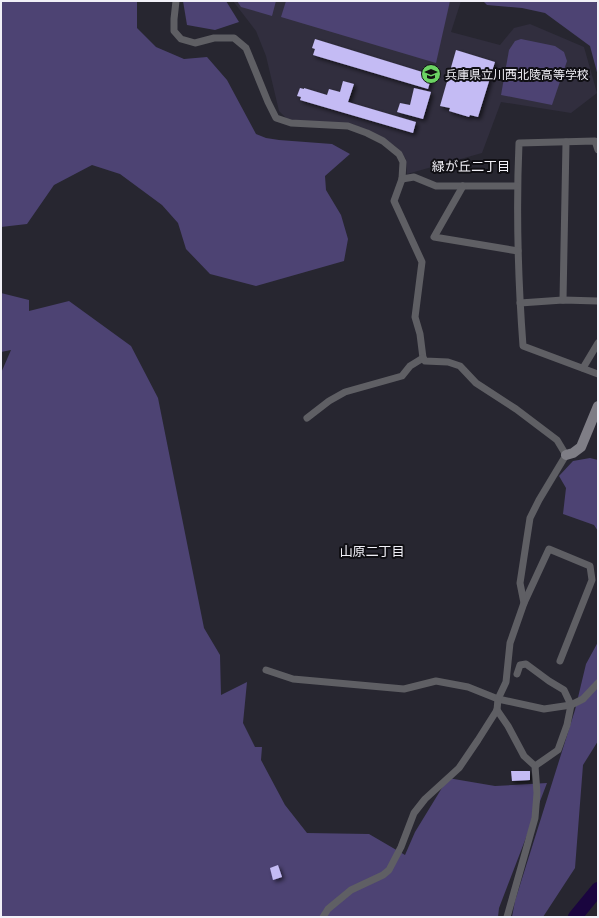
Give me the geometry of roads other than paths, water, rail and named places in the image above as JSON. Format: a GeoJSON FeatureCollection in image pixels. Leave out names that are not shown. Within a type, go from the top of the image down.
{"type":"FeatureCollection","features":[{"type":"Feature","properties":{"kind":"street"},"geometry":{"type":"LineString","coordinates":[[176,1],[174,32],[181,39],[195,43],[214,38],[234,38],[246,48],[276,118],[291,123],[348,126],[383,141],[399,154],[404,162],[402,179],[394,201],[422,262],[415,317],[420,334],[423,358]]}},
{"type":"Feature","properties":{"kind":"street"},"geometry":{"type":"LineString","coordinates":[[598,150],[595,141],[519,143],[517,186],[518,251],[523,346],[598,374]]}},
{"type":"Feature","properties":{"kind":"street"},"geometry":{"type":"LineString","coordinates":[[563,300],[566,142]]}},
{"type":"Feature","properties":{"kind":"street"},"geometry":{"type":"LineString","coordinates":[[402,179],[414,177],[436,186],[517,186]]}},
{"type":"Feature","properties":{"kind":"street"},"geometry":{"type":"LineString","coordinates":[[463,186],[434,237],[518,251]]}},
{"type":"Feature","properties":{"kind":"street"},"geometry":{"type":"LineString","coordinates":[[520,303],[563,300],[598,301]]}},
{"type":"Feature","properties":{"kind":"street"},"geometry":{"type":"LineString","coordinates":[[583,368],[598,343]]}},
{"type":"Feature","properties":{"kind":"street"},"geometry":{"type":"LineString","coordinates":[[307,418],[329,401],[345,392],[402,376],[410,366],[423,358]]}},
{"type":"Feature","properties":{"kind":"street"},"geometry":{"type":"LineString","coordinates":[[423,358],[426,360],[448,362],[460,366],[476,383],[516,409],[557,440],[566,455]]}},
{"type":"Feature","properties":{"kind":"street"},"geometry":{"type":"LineString","coordinates":[[524,603],[520,584],[530,518],[566,455],[573,453],[582,447],[598,406]]}},
{"type":"Feature","properties":{"kind":"street"},"geometry":{"type":"LineString","coordinates":[[323,917],[328,909],[351,890],[383,875],[388,870],[401,847],[414,813],[425,799],[459,768],[497,710],[498,698],[506,682],[510,643],[524,603],[549,549],[590,566],[592,580],[560,662]]}},
{"type":"Feature","properties":{"kind":"street"},"geometry":{"type":"LineString","coordinates":[[517,674],[520,665],[526,664],[564,690],[571,705],[558,750],[535,766]]}},
{"type":"Feature","properties":{"kind":"street"},"geometry":{"type":"LineString","coordinates":[[266,670],[293,679],[404,689],[436,681],[468,687],[498,698],[544,709],[571,705],[583,699],[598,683]]}},
{"type":"Feature","properties":{"kind":"street"},"geometry":{"type":"LineString","coordinates":[[497,710],[508,726],[524,756],[535,766],[538,793],[534,818],[507,917]]}},
{"type":"Feature","properties":{"kind":"waterway"},"geometry":{"type":"LineString","coordinates":[[575,917],[598,889]]}},
{"type":"Feature","properties":{"kind":"place","name":"兵庫県立川西北陵高等学校"},"geometry":{"type":"Point","coordinates":[431,74]}},
{"type":"Feature","properties":{"kind":"district","name":"緑が丘二丁目"},"geometry":{"type":"Point","coordinates":[471,166]}},
{"type":"Feature","properties":{"kind":"district","name":"山原二丁目"},"geometry":{"type":"Point","coordinates":[372,551]}}]}
